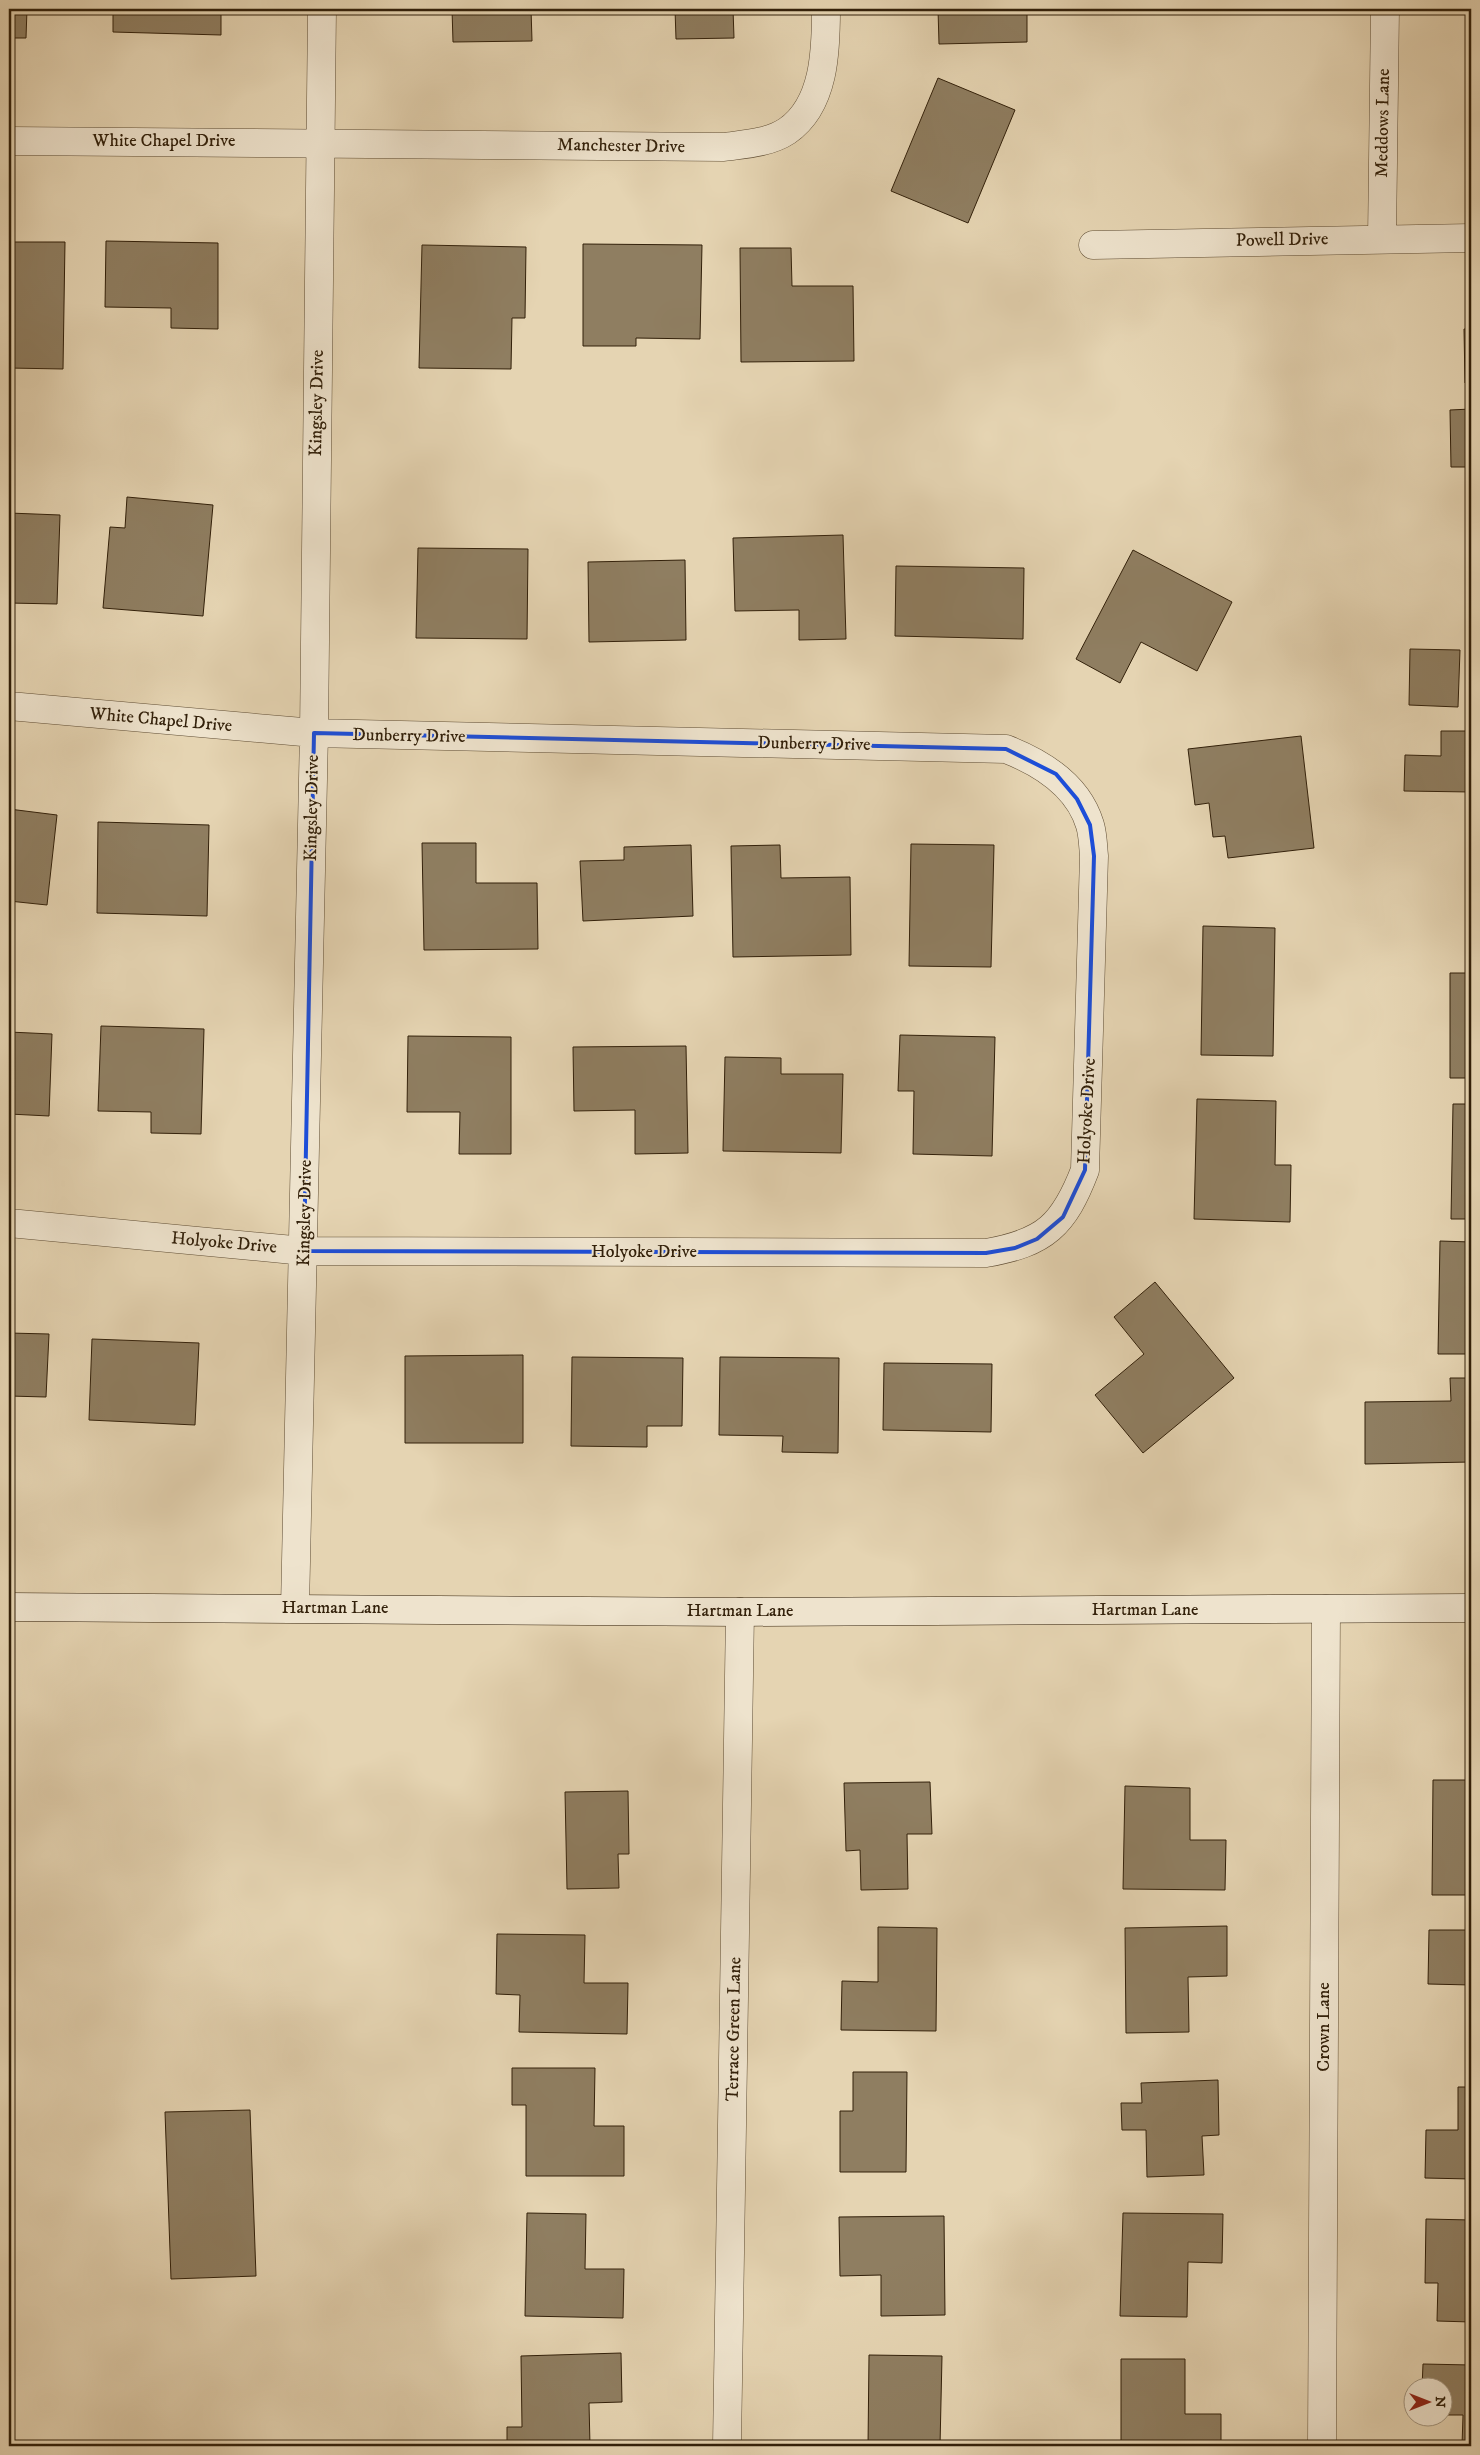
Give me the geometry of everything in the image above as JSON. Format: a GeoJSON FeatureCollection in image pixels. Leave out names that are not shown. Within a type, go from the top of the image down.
{"type":"FeatureCollection","features":[{"type":"Feature","properties":{"kind":"street","name":"Kingsley Drive"},"geometry":{"type":"LineString","coordinates":[[295,1608],[314,733],[322,9]]}},
{"type":"Feature","properties":{"kind":"street","name":"Manchester Drive"},"geometry":{"type":"LineString","coordinates":[[320,142],[724,147],[761,142],[787,131],[805,112],[820,84],[825,50],[826,9]]}},
{"type":"Feature","properties":{"kind":"street","name":"Meddows Lane"},"geometry":{"type":"LineString","coordinates":[[1382,238],[1385,9]]}},
{"type":"Feature","properties":{"kind":"street","name":"White Chapel Drive"},"geometry":{"type":"LineString","coordinates":[[9,141],[320,142]]}},
{"type":"Feature","properties":{"kind":"street","name":"Powell Drive"},"geometry":{"type":"LineString","coordinates":[[1093,245],[1382,238],[1471,238]]}},
{"type":"Feature","properties":{"kind":"street","name":"White Chapel Drive"},"geometry":{"type":"LineString","coordinates":[[9,706],[314,733]]}},
{"type":"Feature","properties":{"kind":"street","name":"Dunberry Drive"},"geometry":{"type":"LineString","coordinates":[[314,733],[1006,749],[1027,757],[1056,774],[1077,800],[1090,825],[1094,856],[1091,1015]]}},
{"type":"Feature","properties":{"kind":"street","name":"Holyoke Drive"},"geometry":{"type":"LineString","coordinates":[[9,1223],[304,1251],[986,1253],[1015,1248],[1037,1238],[1063,1217],[1076,1195],[1085,1170],[1091,1015]]}},
{"type":"Feature","properties":{"kind":"street","name":"Hartman Lane"},"geometry":{"type":"LineString","coordinates":[[9,1607],[740,1612],[1471,1608]]}},
{"type":"Feature","properties":{"kind":"street","name":"Crown Lane"},"geometry":{"type":"LineString","coordinates":[[1322,2446],[1326,1609]]}},
{"type":"Feature","properties":{"kind":"street","name":"Terrace Green Lane"},"geometry":{"type":"LineString","coordinates":[[727,2446],[740,1612]]}},
{"type":"Feature","properties":{"kind":"highlighted area"},"geometry":{"type":"Polygon","coordinates":[[[314,733],[1006,749],[1056,774],[1077,799],[1090,825],[1094,856],[1085,1170],[1063,1217],[1037,1239],[1015,1248],[986,1253],[304,1251],[314,733]]]}},
{"type":"Feature","properties":{"kind":"building"},"geometry":{"type":"Polygon","coordinates":[[[9,9],[27,9],[26,38],[9,38],[9,9]]]}},
{"type":"Feature","properties":{"kind":"building"},"geometry":{"type":"Polygon","coordinates":[[[113,9],[221,9],[221,35],[113,32],[113,9]]]}},
{"type":"Feature","properties":{"kind":"building"},"geometry":{"type":"Polygon","coordinates":[[[452,9],[531,9],[532,41],[453,42],[452,9]]]}},
{"type":"Feature","properties":{"kind":"building"},"geometry":{"type":"Polygon","coordinates":[[[675,9],[733,9],[734,38],[676,39],[675,9]]]}},
{"type":"Feature","properties":{"kind":"building"},"geometry":{"type":"Polygon","coordinates":[[[938,9],[1027,9],[1027,42],[939,44],[938,9]]]}},
{"type":"Feature","properties":{"kind":"building"},"geometry":{"type":"Polygon","coordinates":[[[938,78],[1015,110],[968,223],[891,191],[938,78]]]}},
{"type":"Feature","properties":{"kind":"building"},"geometry":{"type":"Polygon","coordinates":[[[106,241],[218,243],[218,329],[171,328],[171,308],[105,307],[106,241]]]}},
{"type":"Feature","properties":{"kind":"building"},"geometry":{"type":"Polygon","coordinates":[[[14,242],[65,242],[63,369],[9,368],[9,290],[13,290],[14,242]]]}},
{"type":"Feature","properties":{"kind":"building"},"geometry":{"type":"Polygon","coordinates":[[[583,244],[702,245],[700,339],[636,338],[636,346],[583,346],[583,244]]]}},
{"type":"Feature","properties":{"kind":"building"},"geometry":{"type":"Polygon","coordinates":[[[422,245],[526,247],[525,318],[512,318],[511,369],[419,368],[422,245]]]}},
{"type":"Feature","properties":{"kind":"building"},"geometry":{"type":"Polygon","coordinates":[[[740,248],[791,248],[792,286],[853,286],[854,361],[741,362],[740,248]]]}},
{"type":"Feature","properties":{"kind":"building"},"geometry":{"type":"Polygon","coordinates":[[[1464,329],[1471,329],[1471,383],[1465,383],[1464,329]]]}},
{"type":"Feature","properties":{"kind":"building"},"geometry":{"type":"Polygon","coordinates":[[[1471,409],[1471,467],[1451,467],[1450,410],[1471,409]]]}},
{"type":"Feature","properties":{"kind":"building"},"geometry":{"type":"Polygon","coordinates":[[[127,497],[213,505],[203,616],[103,608],[110,527],[125,528],[127,497]]]}},
{"type":"Feature","properties":{"kind":"building"},"geometry":{"type":"Polygon","coordinates":[[[9,513],[60,515],[57,604],[9,603],[9,513]]]}},
{"type":"Feature","properties":{"kind":"building"},"geometry":{"type":"Polygon","coordinates":[[[843,535],[846,639],[799,640],[799,610],[735,611],[733,538],[843,535]]]}},
{"type":"Feature","properties":{"kind":"building"},"geometry":{"type":"Polygon","coordinates":[[[418,548],[528,549],[527,639],[416,638],[418,548]]]}},
{"type":"Feature","properties":{"kind":"building"},"geometry":{"type":"Polygon","coordinates":[[[1133,550],[1232,602],[1197,671],[1141,642],[1120,683],[1076,659],[1133,550]]]}},
{"type":"Feature","properties":{"kind":"building"},"geometry":{"type":"Polygon","coordinates":[[[685,560],[686,640],[589,642],[588,562],[685,560]]]}},
{"type":"Feature","properties":{"kind":"building"},"geometry":{"type":"Polygon","coordinates":[[[896,566],[1024,568],[1023,639],[895,636],[896,566]]]}},
{"type":"Feature","properties":{"kind":"building"},"geometry":{"type":"Polygon","coordinates":[[[1410,649],[1460,650],[1458,707],[1409,705],[1410,649]]]}},
{"type":"Feature","properties":{"kind":"building"},"geometry":{"type":"Polygon","coordinates":[[[1441,731],[1471,731],[1471,792],[1404,791],[1405,755],[1441,756],[1441,731]]]}},
{"type":"Feature","properties":{"kind":"building"},"geometry":{"type":"Polygon","coordinates":[[[1301,736],[1314,848],[1228,858],[1225,836],[1213,837],[1209,803],[1195,805],[1188,749],[1301,736]]]}},
{"type":"Feature","properties":{"kind":"building"},"geometry":{"type":"Polygon","coordinates":[[[9,809],[57,815],[47,905],[9,901],[9,809]]]}},
{"type":"Feature","properties":{"kind":"building"},"geometry":{"type":"Polygon","coordinates":[[[98,822],[209,825],[207,916],[97,913],[98,822]]]}},
{"type":"Feature","properties":{"kind":"building"},"geometry":{"type":"Polygon","coordinates":[[[422,843],[476,843],[476,883],[537,883],[538,949],[424,950],[422,843]]]}},
{"type":"Feature","properties":{"kind":"building"},"geometry":{"type":"Polygon","coordinates":[[[911,844],[994,845],[991,967],[909,966],[911,844]]]}},
{"type":"Feature","properties":{"kind":"building"},"geometry":{"type":"Polygon","coordinates":[[[691,845],[693,916],[583,921],[580,861],[624,860],[624,847],[691,845]]]}},
{"type":"Feature","properties":{"kind":"building"},"geometry":{"type":"Polygon","coordinates":[[[780,845],[781,878],[850,877],[851,955],[733,957],[731,846],[780,845]]]}},
{"type":"Feature","properties":{"kind":"building"},"geometry":{"type":"Polygon","coordinates":[[[1203,926],[1275,928],[1273,1056],[1201,1055],[1203,926]]]}},
{"type":"Feature","properties":{"kind":"building"},"geometry":{"type":"Polygon","coordinates":[[[1450,973],[1471,973],[1471,1078],[1450,1078],[1450,973]]]}},
{"type":"Feature","properties":{"kind":"building"},"geometry":{"type":"Polygon","coordinates":[[[101,1026],[204,1029],[201,1134],[151,1133],[151,1112],[98,1111],[101,1026]]]}},
{"type":"Feature","properties":{"kind":"building"},"geometry":{"type":"Polygon","coordinates":[[[9,1032],[52,1034],[49,1116],[9,1114],[9,1032]]]}},
{"type":"Feature","properties":{"kind":"building"},"geometry":{"type":"Polygon","coordinates":[[[900,1035],[995,1037],[992,1156],[913,1154],[914,1091],[898,1091],[900,1035]]]}},
{"type":"Feature","properties":{"kind":"building"},"geometry":{"type":"Polygon","coordinates":[[[408,1036],[511,1037],[511,1154],[459,1154],[460,1112],[407,1112],[408,1036]]]}},
{"type":"Feature","properties":{"kind":"building"},"geometry":{"type":"Polygon","coordinates":[[[686,1046],[688,1153],[635,1154],[635,1110],[574,1111],[573,1047],[686,1046]]]}},
{"type":"Feature","properties":{"kind":"building"},"geometry":{"type":"Polygon","coordinates":[[[725,1057],[781,1058],[781,1074],[843,1074],[841,1153],[723,1151],[725,1057]]]}},
{"type":"Feature","properties":{"kind":"building"},"geometry":{"type":"Polygon","coordinates":[[[1197,1099],[1276,1101],[1275,1165],[1291,1165],[1290,1222],[1194,1219],[1197,1099]]]}},
{"type":"Feature","properties":{"kind":"building"},"geometry":{"type":"Polygon","coordinates":[[[1453,1104],[1471,1104],[1471,1219],[1451,1219],[1453,1104]]]}},
{"type":"Feature","properties":{"kind":"building"},"geometry":{"type":"Polygon","coordinates":[[[1440,1241],[1471,1242],[1471,1354],[1438,1354],[1440,1241]]]}},
{"type":"Feature","properties":{"kind":"building"},"geometry":{"type":"Polygon","coordinates":[[[1155,1282],[1234,1378],[1143,1453],[1095,1395],[1144,1354],[1114,1317],[1155,1282]]]}},
{"type":"Feature","properties":{"kind":"building"},"geometry":{"type":"Polygon","coordinates":[[[9,1333],[49,1334],[46,1397],[9,1396],[9,1333]]]}},
{"type":"Feature","properties":{"kind":"building"},"geometry":{"type":"Polygon","coordinates":[[[92,1339],[199,1343],[195,1425],[89,1420],[92,1339]]]}},
{"type":"Feature","properties":{"kind":"building"},"geometry":{"type":"Polygon","coordinates":[[[523,1355],[523,1443],[405,1443],[405,1356],[523,1355]]]}},
{"type":"Feature","properties":{"kind":"building"},"geometry":{"type":"Polygon","coordinates":[[[572,1357],[683,1358],[682,1426],[647,1426],[647,1447],[571,1446],[572,1357]]]}},
{"type":"Feature","properties":{"kind":"building"},"geometry":{"type":"Polygon","coordinates":[[[720,1357],[839,1358],[838,1453],[782,1452],[783,1436],[719,1435],[720,1357]]]}},
{"type":"Feature","properties":{"kind":"building"},"geometry":{"type":"Polygon","coordinates":[[[884,1363],[992,1364],[991,1432],[883,1430],[884,1363]]]}},
{"type":"Feature","properties":{"kind":"building"},"geometry":{"type":"Polygon","coordinates":[[[1450,1378],[1471,1378],[1471,1462],[1365,1464],[1365,1402],[1451,1401],[1450,1378]]]}},
{"type":"Feature","properties":{"kind":"building"},"geometry":{"type":"Polygon","coordinates":[[[1433,1780],[1471,1780],[1471,1895],[1432,1895],[1433,1780]]]}},
{"type":"Feature","properties":{"kind":"building"},"geometry":{"type":"Polygon","coordinates":[[[930,1782],[932,1834],[907,1834],[908,1889],[861,1890],[860,1850],[846,1851],[844,1783],[930,1782]]]}},
{"type":"Feature","properties":{"kind":"building"},"geometry":{"type":"Polygon","coordinates":[[[1125,1786],[1190,1788],[1190,1840],[1226,1840],[1225,1890],[1123,1889],[1125,1786]]]}},
{"type":"Feature","properties":{"kind":"building"},"geometry":{"type":"Polygon","coordinates":[[[628,1791],[629,1854],[618,1854],[619,1888],[567,1889],[565,1792],[628,1791]]]}},
{"type":"Feature","properties":{"kind":"building"},"geometry":{"type":"Polygon","coordinates":[[[1227,1926],[1227,1976],[1188,1977],[1189,2032],[1126,2033],[1125,1928],[1227,1926]]]}},
{"type":"Feature","properties":{"kind":"building"},"geometry":{"type":"Polygon","coordinates":[[[878,1927],[937,1928],[936,2031],[841,2030],[842,1981],[878,1982],[878,1927]]]}},
{"type":"Feature","properties":{"kind":"building"},"geometry":{"type":"Polygon","coordinates":[[[1429,1930],[1471,1930],[1471,1985],[1428,1984],[1429,1930]]]}},
{"type":"Feature","properties":{"kind":"building"},"geometry":{"type":"Polygon","coordinates":[[[497,1934],[585,1935],[584,1983],[628,1983],[627,2034],[519,2032],[520,1995],[496,1994],[497,1934]]]}},
{"type":"Feature","properties":{"kind":"building"},"geometry":{"type":"Polygon","coordinates":[[[512,2068],[595,2068],[594,2126],[624,2126],[624,2176],[526,2176],[526,2105],[512,2105],[512,2068]]]}},
{"type":"Feature","properties":{"kind":"building"},"geometry":{"type":"Polygon","coordinates":[[[853,2072],[907,2072],[906,2172],[840,2172],[840,2111],[853,2111],[853,2072]]]}},
{"type":"Feature","properties":{"kind":"building"},"geometry":{"type":"Polygon","coordinates":[[[1218,2080],[1219,2135],[1202,2136],[1204,2175],[1147,2177],[1146,2130],[1122,2130],[1121,2103],[1142,2103],[1141,2083],[1218,2080]]]}},
{"type":"Feature","properties":{"kind":"building"},"geometry":{"type":"Polygon","coordinates":[[[1458,2087],[1471,2087],[1471,2179],[1425,2178],[1426,2130],[1458,2130],[1458,2087]]]}},
{"type":"Feature","properties":{"kind":"building"},"geometry":{"type":"Polygon","coordinates":[[[250,2110],[256,2276],[171,2279],[165,2112],[250,2110]]]}},
{"type":"Feature","properties":{"kind":"building"},"geometry":{"type":"Polygon","coordinates":[[[527,2213],[586,2214],[585,2269],[624,2269],[623,2318],[525,2316],[527,2213]]]}},
{"type":"Feature","properties":{"kind":"building"},"geometry":{"type":"Polygon","coordinates":[[[1123,2213],[1223,2214],[1222,2263],[1188,2262],[1187,2317],[1120,2316],[1123,2213]]]}},
{"type":"Feature","properties":{"kind":"building"},"geometry":{"type":"Polygon","coordinates":[[[944,2216],[945,2315],[881,2316],[881,2275],[840,2276],[839,2217],[944,2216]]]}},
{"type":"Feature","properties":{"kind":"building"},"geometry":{"type":"Polygon","coordinates":[[[1426,2219],[1471,2220],[1471,2322],[1437,2321],[1438,2283],[1425,2283],[1426,2219]]]}},
{"type":"Feature","properties":{"kind":"building"},"geometry":{"type":"Polygon","coordinates":[[[621,2353],[622,2402],[589,2403],[590,2446],[507,2446],[507,2427],[522,2427],[521,2356],[621,2353]]]}},
{"type":"Feature","properties":{"kind":"building"},"geometry":{"type":"Polygon","coordinates":[[[869,2355],[942,2356],[940,2446],[868,2446],[869,2355]]]}},
{"type":"Feature","properties":{"kind":"building"},"geometry":{"type":"Polygon","coordinates":[[[1121,2359],[1185,2359],[1185,2414],[1221,2414],[1221,2446],[1121,2446],[1121,2359]]]}},
{"type":"Feature","properties":{"kind":"building"},"geometry":{"type":"Polygon","coordinates":[[[1423,2364],[1471,2365],[1471,2446],[1462,2446],[1463,2415],[1452,2415],[1452,2378],[1422,2378],[1423,2364]]]}}]}
